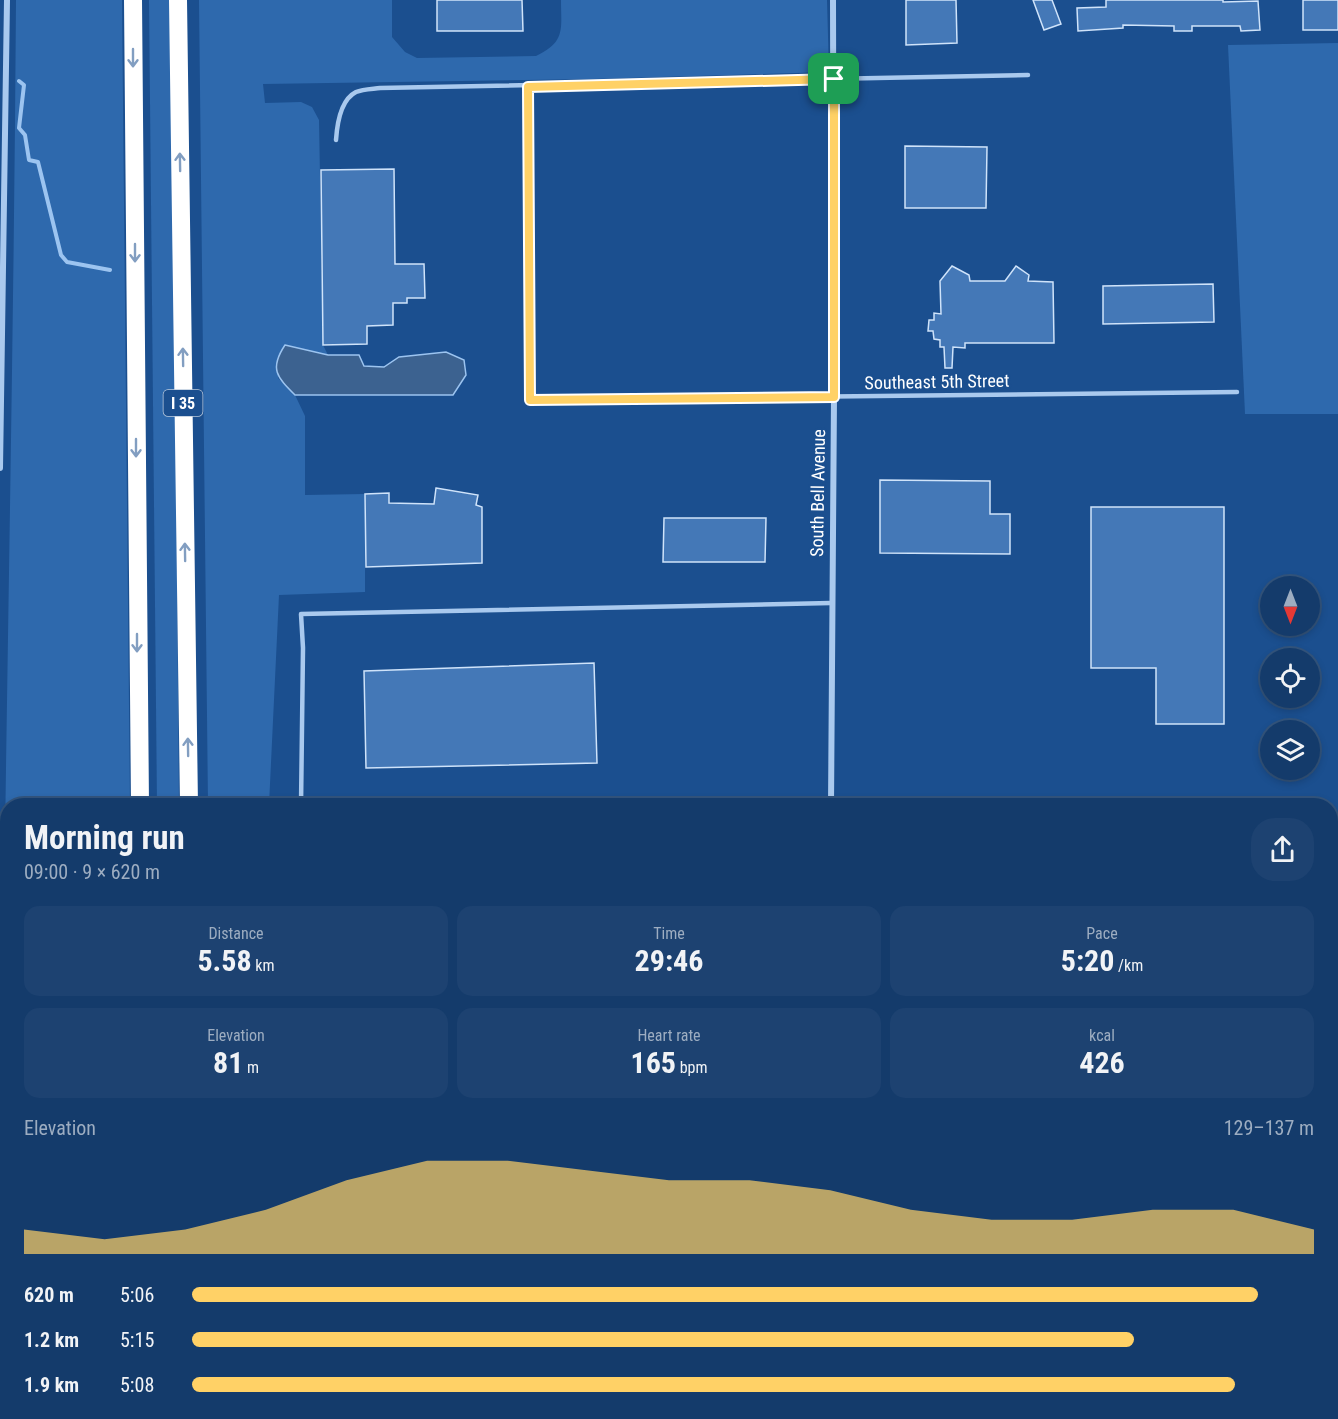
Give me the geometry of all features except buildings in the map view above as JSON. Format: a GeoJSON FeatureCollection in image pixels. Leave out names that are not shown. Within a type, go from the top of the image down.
{"type":"FeatureCollection","features":[{"type":"Feature","properties":{"kind":"highway"},"geometry":{"type":"LineString","coordinates":[[133,0],[140,798]]}},
{"type":"Feature","properties":{"kind":"highway","name":"I 35"},"geometry":{"type":"LineString","coordinates":[[178,0],[189,798]]}},
{"type":"Feature","properties":{"kind":"street"},"geometry":{"type":"LineString","coordinates":[[0,468],[6,0]]}},
{"type":"Feature","properties":{"kind":"street","name":"South Bell Avenue"},"geometry":{"type":"LineString","coordinates":[[831,798],[834,397],[833,0]]}},
{"type":"Feature","properties":{"kind":"lane"},"geometry":{"type":"LineString","coordinates":[[336,140],[344,102],[356,93],[380,88],[528,87],[1028,75]]}},
{"type":"Feature","properties":{"kind":"lane","name":"Southeast 5th Street"},"geometry":{"type":"LineString","coordinates":[[528,87],[530,400],[1237,392]]}},
{"type":"Feature","properties":{"kind":"lane"},"geometry":{"type":"LineString","coordinates":[[301,798],[303,648],[301,614],[831,603]]}},
{"type":"Feature","properties":{"kind":"shaded area"},"geometry":{"type":"Polygon","coordinates":[[[16,0],[122,0],[130,798],[6,798],[16,0]]]}},
{"type":"Feature","properties":{"kind":"shaded area"},"geometry":{"type":"Polygon","coordinates":[[[149,0],[172,0],[179,798],[157,798],[149,0]]]}},
{"type":"Feature","properties":{"kind":"shaded area"},"geometry":{"type":"Polygon","coordinates":[[[199,0],[392,0],[392,37],[405,52],[417,58],[536,56],[553,45],[560,34],[561,0],[827,0],[829,72],[593,79],[263,84],[265,103],[301,102],[312,107],[319,120],[323,345],[328,355],[286,345],[278,378],[295,395],[305,416],[305,495],[365,494],[365,592],[279,595],[269,798],[208,798],[199,0]]]}},
{"type":"Feature","properties":{"kind":"shaded area"},"geometry":{"type":"Polygon","coordinates":[[[1338,43],[1338,414],[1245,414],[1228,45],[1338,43]]]}},
{"type":"Feature","properties":{"kind":"shaded area"},"geometry":{"type":"Polygon","coordinates":[[[285,345],[328,355],[359,355],[364,366],[384,367],[399,357],[446,352],[464,360],[466,375],[453,395],[295,395],[280,378],[276,367],[285,345]]]}},
{"type":"Feature","properties":{"kind":"waterway"},"geometry":{"type":"LineString","coordinates":[[19,81],[24,85],[19,128],[25,135],[29,160],[38,162],[61,255],[67,262],[110,270]]}},
{"type":"Feature","properties":{"kind":"route"},"geometry":{"type":"LineString","coordinates":[[834,79],[834,397],[530,400],[528,87],[834,79]]}}]}
